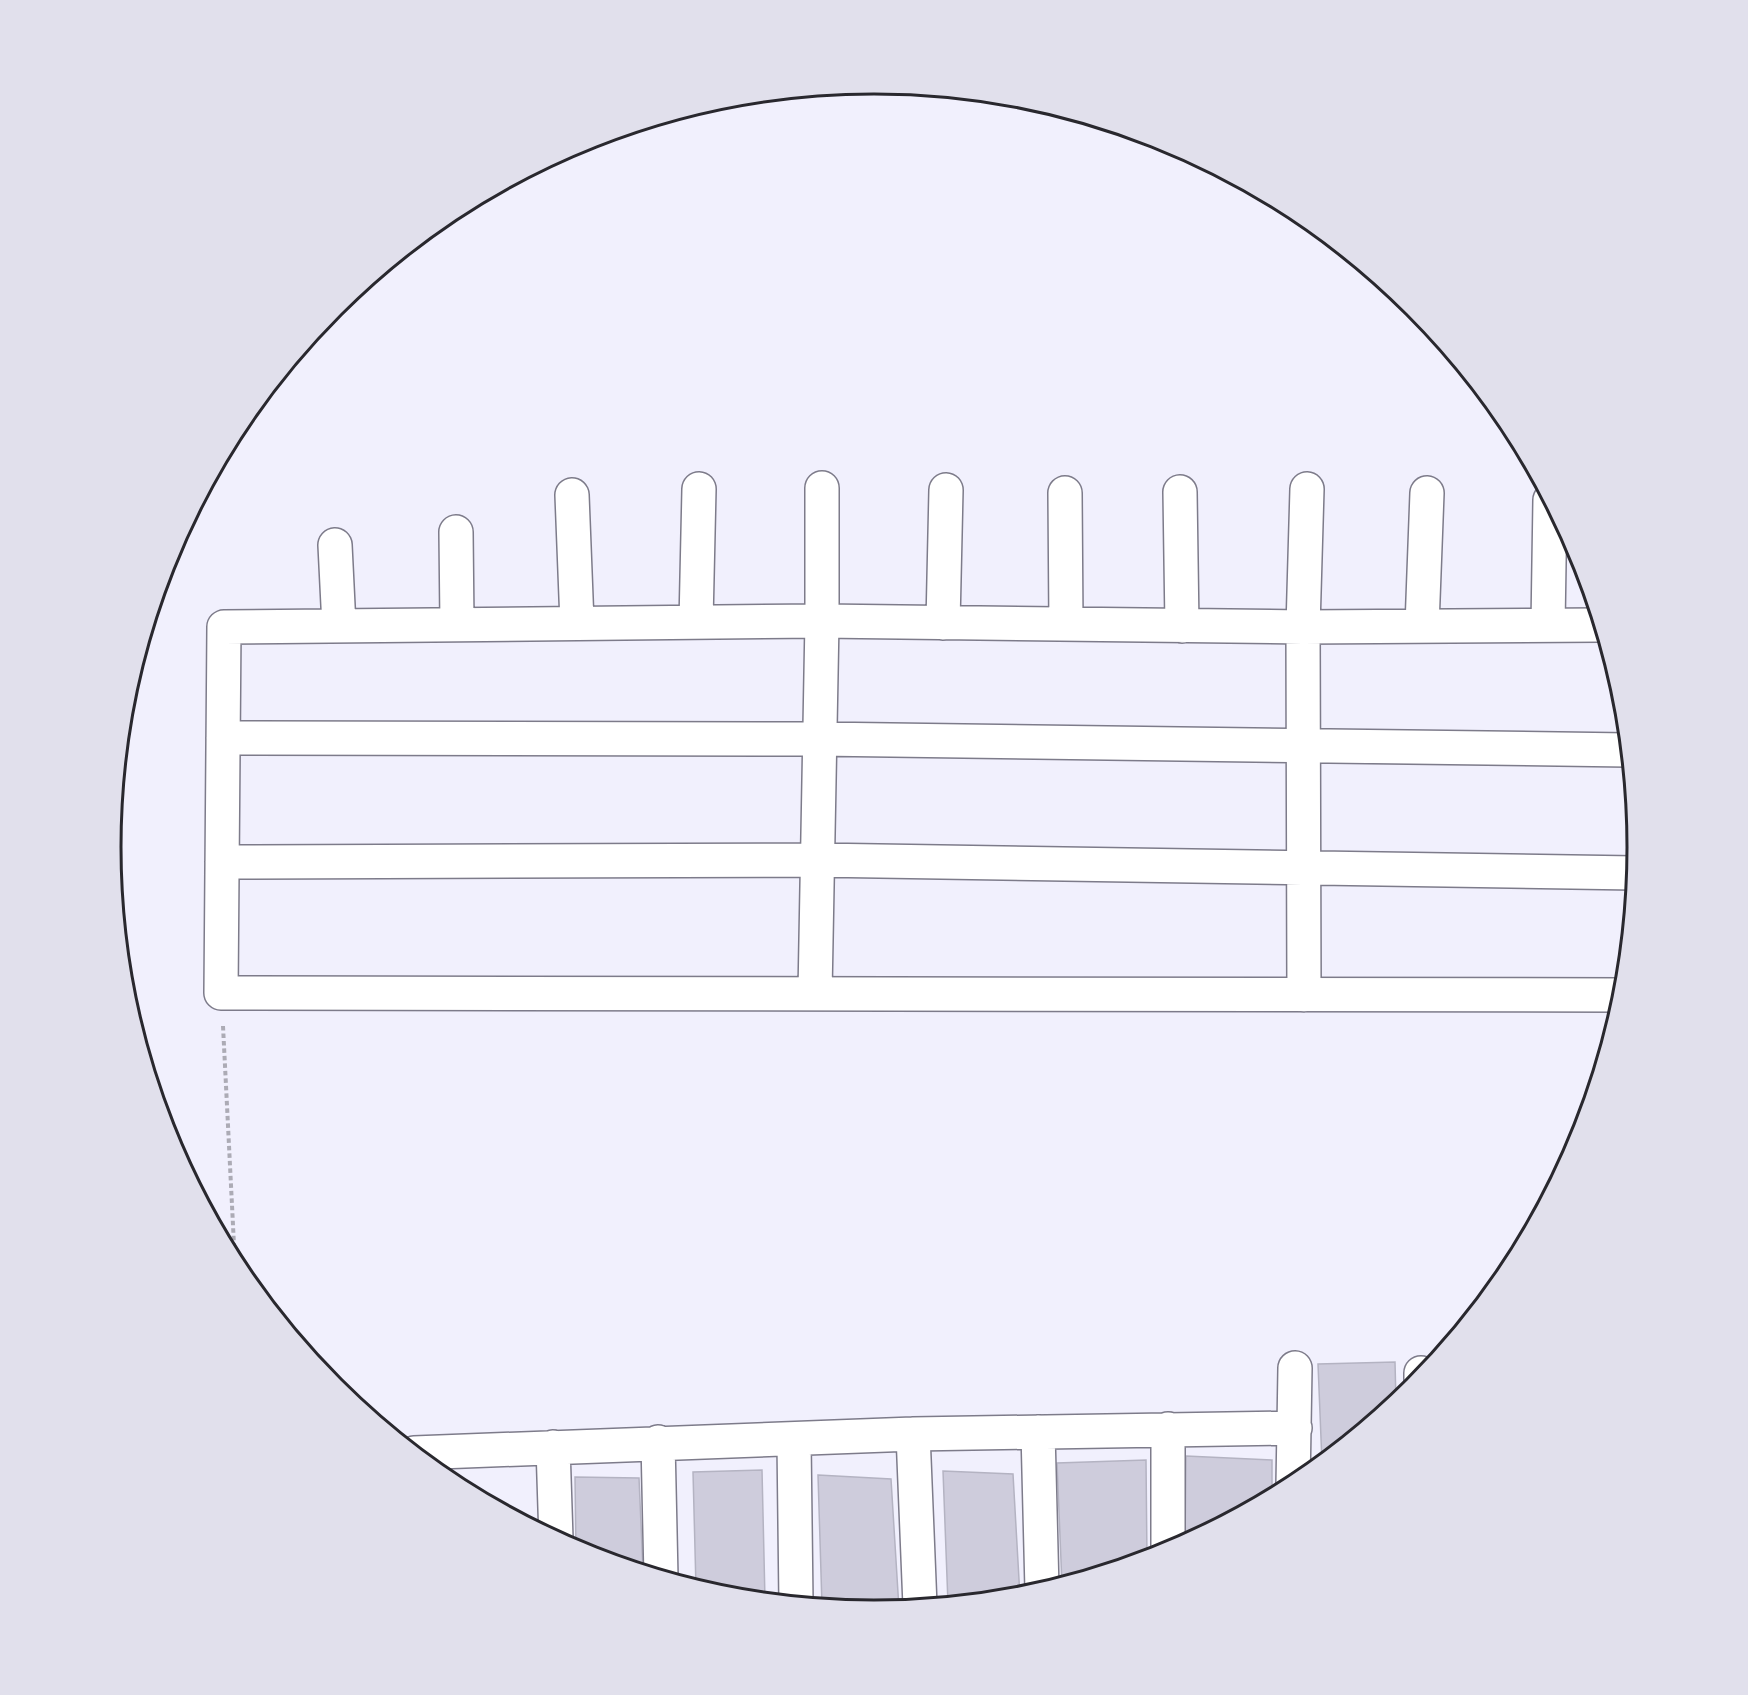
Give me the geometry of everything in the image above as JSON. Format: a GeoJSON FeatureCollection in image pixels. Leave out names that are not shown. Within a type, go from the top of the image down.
{"type":"FeatureCollection","features":[{"type":"Feature","properties":{"kind":"street"},"geometry":{"type":"LineString","coordinates":[[814,993],[822,621],[822,488]]}},
{"type":"Feature","properties":{"kind":"street"},"geometry":{"type":"LineString","coordinates":[[696,622],[699,489]]}},
{"type":"Feature","properties":{"kind":"street"},"geometry":{"type":"LineString","coordinates":[[1304,995],[1303,627],[1307,489]]}},
{"type":"Feature","properties":{"kind":"street"},"geometry":{"type":"LineString","coordinates":[[943,623],[946,490]]}},
{"type":"Feature","properties":{"kind":"street"},"geometry":{"type":"LineString","coordinates":[[1180,492],[1182,626]]}},
{"type":"Feature","properties":{"kind":"street"},"geometry":{"type":"LineString","coordinates":[[1422,626],[1427,493]]}},
{"type":"Feature","properties":{"kind":"street"},"geometry":{"type":"LineString","coordinates":[[1065,494],[1066,624]]}},
{"type":"Feature","properties":{"kind":"street"},"geometry":{"type":"LineString","coordinates":[[572,495],[577,623]]}},
{"type":"Feature","properties":{"kind":"street"},"geometry":{"type":"LineString","coordinates":[[1548,625],[1550,516]]}},
{"type":"Feature","properties":{"kind":"street"},"geometry":{"type":"LineString","coordinates":[[456,532],[457,624]]}},
{"type":"Feature","properties":{"kind":"street"},"geometry":{"type":"LineString","coordinates":[[335,545],[339,626]]}},
{"type":"Feature","properties":{"kind":"street"},"geometry":{"type":"LineString","coordinates":[[1593,625],[1303,627],[822,621],[224,627],[221,993],[1613,994]]}},
{"type":"Feature","properties":{"kind":"street"},"geometry":{"type":"LineString","coordinates":[[223,738],[818,739],[1621,750]]}},
{"type":"Feature","properties":{"kind":"street"},"geometry":{"type":"LineString","coordinates":[[222,862],[818,860],[1626,873]]}},
{"type":"Feature","properties":{"kind":"street"},"geometry":{"type":"LineString","coordinates":[[1293,1473],[1295,1368]]}},
{"type":"Feature","properties":{"kind":"street"},"geometry":{"type":"LineString","coordinates":[[426,1452],[658,1442],[794,1441],[913,1434],[1294,1428]]}},
{"type":"Feature","properties":{"kind":"street"},"geometry":{"type":"LineString","coordinates":[[1168,1429],[1168,1540]]}},
{"type":"Feature","properties":{"kind":"street"},"geometry":{"type":"LineString","coordinates":[[1038,1432],[1042,1581]]}},
{"type":"Feature","properties":{"kind":"street"},"geometry":{"type":"LineString","coordinates":[[913,1434],[920,1599]]}},
{"type":"Feature","properties":{"kind":"street"},"geometry":{"type":"LineString","coordinates":[[794,1441],[796,1596]]}},
{"type":"Feature","properties":{"kind":"street"},"geometry":{"type":"LineString","coordinates":[[658,1442],[661,1570]]}},
{"type":"Feature","properties":{"kind":"street"},"geometry":{"type":"LineString","coordinates":[[553,1447],[556,1530]]}},
{"type":"Feature","properties":{"kind":"path"},"geometry":{"type":"LineString","coordinates":[[221,993],[235,1245]]}},
{"type":"Feature","properties":{"kind":"building"},"geometry":{"type":"Polygon","coordinates":[[[1395,1362],[1396,1390],[1370,1414],[1322,1453],[1318,1364],[1395,1362]]]}},
{"type":"Feature","properties":{"kind":"building"},"geometry":{"type":"Polygon","coordinates":[[[1186,1456],[1272,1460],[1272,1486],[1185,1533],[1186,1456]]]}},
{"type":"Feature","properties":{"kind":"building"},"geometry":{"type":"Polygon","coordinates":[[[1146,1460],[1147,1549],[1116,1561],[1062,1577],[1057,1463],[1146,1460]]]}},
{"type":"Feature","properties":{"kind":"building"},"geometry":{"type":"Polygon","coordinates":[[[762,1470],[765,1592],[696,1579],[693,1472],[762,1470]]]}},
{"type":"Feature","properties":{"kind":"building"},"geometry":{"type":"Polygon","coordinates":[[[943,1471],[1013,1474],[1019,1586],[948,1596],[943,1471]]]}},
{"type":"Feature","properties":{"kind":"building"},"geometry":{"type":"Polygon","coordinates":[[[818,1475],[891,1479],[898,1600],[822,1599],[818,1475]]]}},
{"type":"Feature","properties":{"kind":"building"},"geometry":{"type":"Polygon","coordinates":[[[575,1477],[639,1478],[643,1564],[576,1538],[575,1477]]]}}]}
